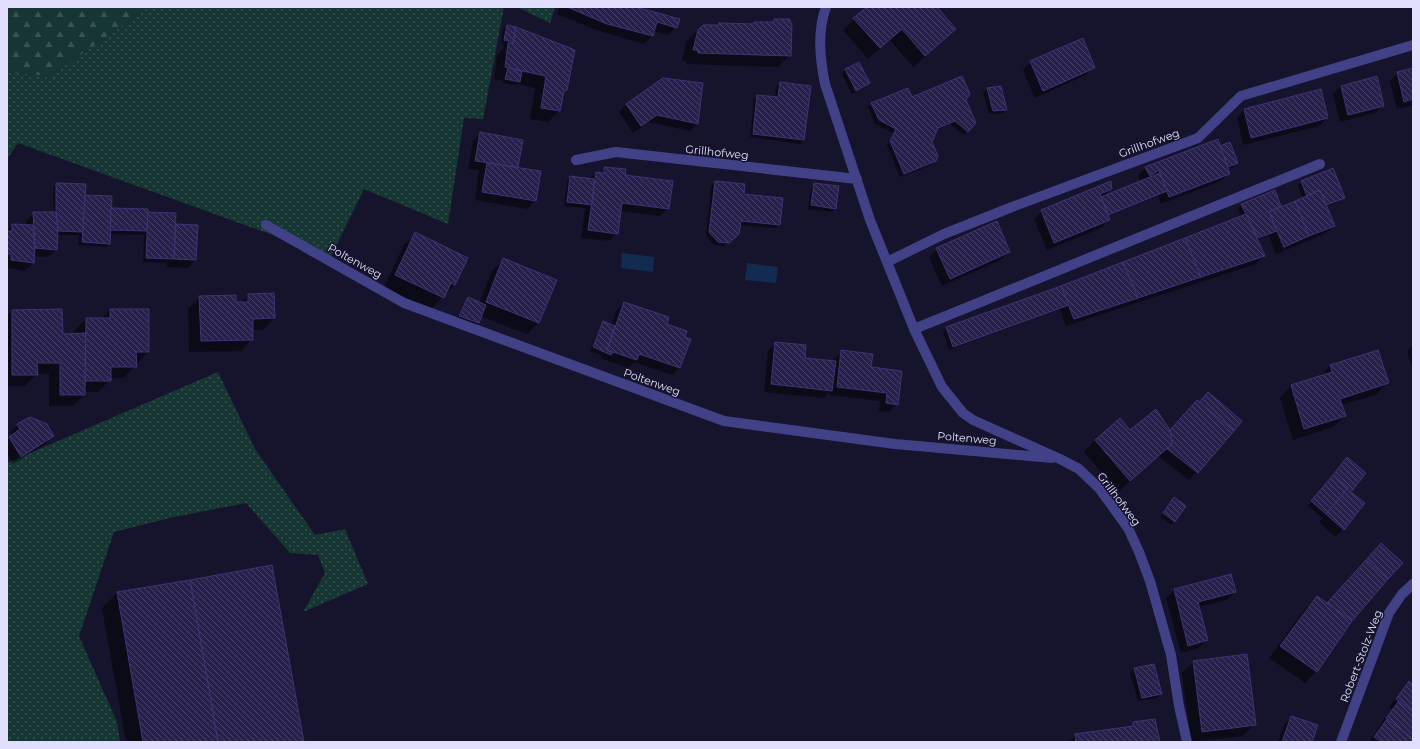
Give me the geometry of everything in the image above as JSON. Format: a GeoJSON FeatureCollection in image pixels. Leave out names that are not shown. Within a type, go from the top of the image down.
{"type":"FeatureCollection","features":[{"type":"Feature","properties":{"kind":"street","name":"Grillhofweg"},"geometry":{"type":"LineString","coordinates":[[826,7],[822,24],[820,45],[825,84],[870,220],[886,262],[914,329],[942,387],[963,413],[973,420],[1060,459],[1078,469],[1092,481],[1108,500],[1133,537],[1150,581],[1171,655],[1179,706],[1187,742]]}},
{"type":"Feature","properties":{"kind":"street","name":"Grillhofweg"},"geometry":{"type":"LineString","coordinates":[[886,262],[944,234],[1198,138],[1241,96],[1413,45]]}},
{"type":"Feature","properties":{"kind":"street","name":"Grillhofweg"},"geometry":{"type":"LineString","coordinates":[[576,160],[616,152],[857,179]]}},
{"type":"Feature","properties":{"kind":"street"},"geometry":{"type":"LineString","coordinates":[[914,329],[1320,164]]}},
{"type":"Feature","properties":{"kind":"street","name":"Poltenweg"},"geometry":{"type":"LineString","coordinates":[[266,225],[404,302],[724,421],[895,444],[1060,459]]}},
{"type":"Feature","properties":{"kind":"street","name":"Robert-Stolz-Weg"},"geometry":{"type":"LineString","coordinates":[[1341,742],[1389,613],[1402,594],[1413,584]]}},
{"type":"Feature","properties":{"kind":"green space"},"geometry":{"type":"Polygon","coordinates":[[[7,7],[149,7],[50,76],[7,72],[7,7]]]}},
{"type":"Feature","properties":{"kind":"green space"},"geometry":{"type":"Polygon","coordinates":[[[149,7],[504,7],[483,119],[464,118],[448,224],[364,189],[331,256],[18,143],[7,159],[7,72],[50,76],[149,7]]]}},
{"type":"Feature","properties":{"kind":"green space"},"geometry":{"type":"Polygon","coordinates":[[[517,7],[555,7],[550,23],[517,7]]]}},
{"type":"Feature","properties":{"kind":"green space"},"geometry":{"type":"Polygon","coordinates":[[[218,372],[255,449],[315,535],[345,529],[368,584],[303,612],[325,573],[318,555],[290,553],[246,503],[174,517],[114,532],[79,636],[117,722],[120,742],[7,742],[7,463],[218,372]]]}},
{"type":"Feature","properties":{"kind":"water"},"geometry":{"type":"Polygon","coordinates":[[[622,253],[654,257],[653,272],[621,268],[622,253]]]}},
{"type":"Feature","properties":{"kind":"water"},"geometry":{"type":"Polygon","coordinates":[[[747,263],[778,267],[776,283],[745,280],[747,263]]]}},
{"type":"Feature","properties":{"kind":"building"},"geometry":{"type":"Polygon","coordinates":[[[567,7],[636,7],[680,19],[677,28],[657,22],[653,36],[607,24],[567,7]]]}},
{"type":"Feature","properties":{"kind":"building"},"geometry":{"type":"Polygon","coordinates":[[[867,7],[937,7],[956,29],[925,56],[902,29],[880,48],[853,18],[867,7]]]}},
{"type":"Feature","properties":{"kind":"building"},"geometry":{"type":"Polygon","coordinates":[[[774,19],[790,19],[790,23],[792,23],[791,56],[698,53],[697,50],[693,50],[698,30],[703,25],[719,25],[719,23],[753,24],[754,22],[774,22],[774,19]]]}},
{"type":"Feature","properties":{"kind":"building"},"geometry":{"type":"Polygon","coordinates":[[[507,25],[516,27],[514,43],[504,40],[507,25]]]}},
{"type":"Feature","properties":{"kind":"building"},"geometry":{"type":"Polygon","coordinates":[[[516,27],[575,50],[567,90],[564,91],[560,111],[541,108],[546,76],[505,67],[508,43],[513,44],[516,27]]]}},
{"type":"Feature","properties":{"kind":"building"},"geometry":{"type":"Polygon","coordinates":[[[1083,38],[1095,68],[1043,91],[1030,61],[1083,38]]]}},
{"type":"Feature","properties":{"kind":"building"},"geometry":{"type":"Polygon","coordinates":[[[859,62],[870,83],[856,91],[845,69],[859,62]]]}},
{"type":"Feature","properties":{"kind":"building"},"geometry":{"type":"Polygon","coordinates":[[[508,68],[522,71],[520,82],[505,79],[508,68]]]}},
{"type":"Feature","properties":{"kind":"building"},"geometry":{"type":"Polygon","coordinates":[[[1413,68],[1413,99],[1404,102],[1397,72],[1413,68]]]}},
{"type":"Feature","properties":{"kind":"building"},"geometry":{"type":"Polygon","coordinates":[[[962,76],[970,94],[966,100],[976,123],[968,132],[955,121],[938,128],[932,142],[938,156],[936,161],[904,174],[890,141],[896,129],[879,120],[871,103],[908,88],[912,97],[962,76]]]}},
{"type":"Feature","properties":{"kind":"building"},"geometry":{"type":"Polygon","coordinates":[[[1377,76],[1384,106],[1348,115],[1341,86],[1377,76]]]}},
{"type":"Feature","properties":{"kind":"building"},"geometry":{"type":"Polygon","coordinates":[[[663,78],[703,83],[698,124],[657,115],[641,126],[626,104],[663,78]]]}},
{"type":"Feature","properties":{"kind":"building"},"geometry":{"type":"Polygon","coordinates":[[[780,82],[811,86],[804,140],[753,134],[757,95],[778,97],[780,82]]]}},
{"type":"Feature","properties":{"kind":"building"},"geometry":{"type":"Polygon","coordinates":[[[1001,86],[1007,110],[993,111],[987,88],[1001,86]]]}},
{"type":"Feature","properties":{"kind":"building"},"geometry":{"type":"Polygon","coordinates":[[[1321,89],[1328,118],[1251,138],[1244,109],[1321,89]]]}},
{"type":"Feature","properties":{"kind":"building"},"geometry":{"type":"Polygon","coordinates":[[[480,132],[523,140],[518,167],[475,161],[480,132]]]}},
{"type":"Feature","properties":{"kind":"building"},"geometry":{"type":"Polygon","coordinates":[[[1218,139],[1230,174],[1169,197],[1159,170],[1150,176],[1145,167],[1218,139]]]}},
{"type":"Feature","properties":{"kind":"building"},"geometry":{"type":"Polygon","coordinates":[[[1230,142],[1238,163],[1228,167],[1220,146],[1230,142]]]}},
{"type":"Feature","properties":{"kind":"building"},"geometry":{"type":"Polygon","coordinates":[[[487,163],[541,171],[536,201],[482,192],[487,163]]]}},
{"type":"Feature","properties":{"kind":"building"},"geometry":{"type":"Polygon","coordinates":[[[604,167],[626,169],[625,175],[673,181],[669,209],[622,203],[618,234],[588,230],[596,172],[604,173],[604,167]]]}},
{"type":"Feature","properties":{"kind":"building"},"geometry":{"type":"Polygon","coordinates":[[[1333,168],[1345,198],[1326,205],[1320,190],[1307,196],[1301,181],[1333,168]]]}},
{"type":"Feature","properties":{"kind":"building"},"geometry":{"type":"Polygon","coordinates":[[[1160,173],[1167,191],[1108,215],[1101,197],[1160,173]]]}},
{"type":"Feature","properties":{"kind":"building"},"geometry":{"type":"Polygon","coordinates":[[[570,176],[594,179],[592,205],[567,202],[570,176]]]}},
{"type":"Feature","properties":{"kind":"building"},"geometry":{"type":"Polygon","coordinates":[[[715,181],[745,184],[744,194],[783,198],[780,225],[741,221],[739,234],[729,243],[718,242],[709,232],[715,181]]]}},
{"type":"Feature","properties":{"kind":"building"},"geometry":{"type":"Polygon","coordinates":[[[1111,181],[1112,189],[1100,194],[1110,220],[1054,243],[1041,210],[1111,181]]]}},
{"type":"Feature","properties":{"kind":"building"},"geometry":{"type":"Polygon","coordinates":[[[56,183],[86,184],[83,232],[58,231],[56,212],[56,183]]]}},
{"type":"Feature","properties":{"kind":"building"},"geometry":{"type":"Polygon","coordinates":[[[814,183],[839,186],[836,209],[811,205],[814,183]]]}},
{"type":"Feature","properties":{"kind":"building"},"geometry":{"type":"Polygon","coordinates":[[[1275,190],[1281,206],[1269,212],[1277,231],[1258,238],[1241,204],[1275,190]]]}},
{"type":"Feature","properties":{"kind":"building"},"geometry":{"type":"Polygon","coordinates":[[[1320,190],[1335,226],[1309,236],[1295,201],[1320,190]]]}},
{"type":"Feature","properties":{"kind":"building"},"geometry":{"type":"Polygon","coordinates":[[[85,195],[112,196],[110,244],[82,242],[85,195]]]}},
{"type":"Feature","properties":{"kind":"building"},"geometry":{"type":"Polygon","coordinates":[[[1295,201],[1309,236],[1284,247],[1269,212],[1295,201]]]}},
{"type":"Feature","properties":{"kind":"building"},"geometry":{"type":"Polygon","coordinates":[[[111,208],[148,209],[147,231],[110,230],[111,208]]]}},
{"type":"Feature","properties":{"kind":"building"},"geometry":{"type":"Polygon","coordinates":[[[33,212],[56,212],[58,231],[57,250],[35,248],[33,212]]]}},
{"type":"Feature","properties":{"kind":"building"},"geometry":{"type":"Polygon","coordinates":[[[148,212],[176,213],[174,259],[146,258],[148,212]]]}},
{"type":"Feature","properties":{"kind":"building"},"geometry":{"type":"Polygon","coordinates":[[[1246,214],[1265,256],[1201,277],[1185,238],[1246,214]]]}},
{"type":"Feature","properties":{"kind":"building"},"geometry":{"type":"Polygon","coordinates":[[[997,221],[1010,252],[950,279],[936,248],[997,221]]]}},
{"type":"Feature","properties":{"kind":"building"},"geometry":{"type":"Polygon","coordinates":[[[12,224],[33,225],[35,248],[34,263],[11,260],[11,254],[7,254],[7,231],[12,231],[12,224]]]}},
{"type":"Feature","properties":{"kind":"building"},"geometry":{"type":"Polygon","coordinates":[[[176,224],[198,225],[196,260],[174,259],[176,224]]]}},
{"type":"Feature","properties":{"kind":"building"},"geometry":{"type":"Polygon","coordinates":[[[415,232],[468,258],[455,285],[451,283],[444,298],[395,275],[415,232]]]}},
{"type":"Feature","properties":{"kind":"building"},"geometry":{"type":"Polygon","coordinates":[[[1185,238],[1201,277],[1138,298],[1123,262],[1185,238]]]}},
{"type":"Feature","properties":{"kind":"building"},"geometry":{"type":"Polygon","coordinates":[[[503,258],[557,280],[539,323],[486,302],[503,258]]]}},
{"type":"Feature","properties":{"kind":"building"},"geometry":{"type":"Polygon","coordinates":[[[1123,262],[1138,298],[1074,319],[1061,286],[1123,262]]]}},
{"type":"Feature","properties":{"kind":"building"},"geometry":{"type":"Polygon","coordinates":[[[1061,286],[1069,305],[953,347],[946,327],[1061,286]]]}},
{"type":"Feature","properties":{"kind":"building"},"geometry":{"type":"Polygon","coordinates":[[[274,293],[275,318],[253,319],[253,340],[201,341],[199,296],[236,295],[236,302],[248,302],[248,294],[274,293]]]}},
{"type":"Feature","properties":{"kind":"building"},"geometry":{"type":"Polygon","coordinates":[[[468,297],[486,305],[479,323],[459,316],[468,297]]]}},
{"type":"Feature","properties":{"kind":"building"},"geometry":{"type":"Polygon","coordinates":[[[624,302],[669,317],[667,324],[687,331],[685,337],[691,339],[680,368],[639,354],[637,360],[607,350],[624,302]]]}},
{"type":"Feature","properties":{"kind":"building"},"geometry":{"type":"Polygon","coordinates":[[[62,309],[63,334],[86,333],[85,395],[60,395],[60,363],[37,363],[38,375],[12,375],[12,310],[62,309]]]}},
{"type":"Feature","properties":{"kind":"building"},"geometry":{"type":"Polygon","coordinates":[[[110,309],[149,309],[149,352],[136,352],[137,367],[111,367],[111,381],[85,381],[86,318],[110,318],[110,309]]]}},
{"type":"Feature","properties":{"kind":"building"},"geometry":{"type":"Polygon","coordinates":[[[603,321],[615,326],[607,350],[613,352],[611,355],[593,347],[603,321]]]}},
{"type":"Feature","properties":{"kind":"building"},"geometry":{"type":"Polygon","coordinates":[[[775,342],[806,345],[805,358],[836,361],[832,391],[771,384],[775,342]]]}},
{"type":"Feature","properties":{"kind":"building"},"geometry":{"type":"Polygon","coordinates":[[[841,350],[873,354],[871,367],[902,371],[898,405],[886,403],[887,393],[837,387],[841,350]]]}},
{"type":"Feature","properties":{"kind":"building"},"geometry":{"type":"Polygon","coordinates":[[[1378,350],[1389,383],[1340,399],[1346,416],[1304,429],[1291,385],[1332,372],[1330,365],[1378,350]]]}},
{"type":"Feature","properties":{"kind":"building"},"geometry":{"type":"Polygon","coordinates":[[[1208,392],[1242,421],[1234,431],[1199,402],[1208,392]]]}},
{"type":"Feature","properties":{"kind":"building"},"geometry":{"type":"Polygon","coordinates":[[[1197,400],[1234,431],[1198,473],[1166,448],[1172,444],[1170,430],[1197,400]]]}},
{"type":"Feature","properties":{"kind":"building"},"geometry":{"type":"Polygon","coordinates":[[[1156,409],[1170,430],[1172,444],[1130,481],[1095,440],[1120,418],[1130,430],[1156,409]]]}},
{"type":"Feature","properties":{"kind":"building"},"geometry":{"type":"Polygon","coordinates":[[[30,417],[47,424],[54,436],[21,457],[9,437],[20,429],[17,424],[30,417]]]}},
{"type":"Feature","properties":{"kind":"building"},"geometry":{"type":"Polygon","coordinates":[[[1347,457],[1366,473],[1352,491],[1333,475],[1347,457]]]}},
{"type":"Feature","properties":{"kind":"building"},"geometry":{"type":"Polygon","coordinates":[[[1333,475],[1348,488],[1326,514],[1311,501],[1333,475]]]}},
{"type":"Feature","properties":{"kind":"building"},"geometry":{"type":"Polygon","coordinates":[[[1347,489],[1365,503],[1344,530],[1326,514],[1347,489]]]}},
{"type":"Feature","properties":{"kind":"building"},"geometry":{"type":"Polygon","coordinates":[[[1174,497],[1186,506],[1175,522],[1163,513],[1174,497]]]}},
{"type":"Feature","properties":{"kind":"building"},"geometry":{"type":"Polygon","coordinates":[[[1381,543],[1403,563],[1388,579],[1366,560],[1381,543]]]}},
{"type":"Feature","properties":{"kind":"building"},"geometry":{"type":"Polygon","coordinates":[[[1366,560],[1388,579],[1352,621],[1327,603],[1366,560]]]}},
{"type":"Feature","properties":{"kind":"building"},"geometry":{"type":"Polygon","coordinates":[[[272,565],[304,742],[218,742],[190,580],[272,565]]]}},
{"type":"Feature","properties":{"kind":"building"},"geometry":{"type":"Polygon","coordinates":[[[1231,574],[1236,592],[1198,602],[1208,640],[1188,646],[1174,589],[1231,574]]]}},
{"type":"Feature","properties":{"kind":"building"},"geometry":{"type":"Polygon","coordinates":[[[190,580],[218,742],[143,742],[117,592],[190,580]]]}},
{"type":"Feature","properties":{"kind":"building"},"geometry":{"type":"Polygon","coordinates":[[[1317,596],[1352,621],[1317,672],[1280,646],[1317,596]]]}},
{"type":"Feature","properties":{"kind":"building"},"geometry":{"type":"Polygon","coordinates":[[[1247,654],[1256,725],[1202,732],[1193,661],[1247,654]]]}},
{"type":"Feature","properties":{"kind":"building"},"geometry":{"type":"Polygon","coordinates":[[[1154,664],[1162,694],[1142,698],[1134,668],[1154,664]]]}},
{"type":"Feature","properties":{"kind":"building"},"geometry":{"type":"Polygon","coordinates":[[[1409,681],[1413,685],[1413,712],[1396,699],[1409,681]]]}},
{"type":"Feature","properties":{"kind":"building"},"geometry":{"type":"Polygon","coordinates":[[[1399,701],[1413,712],[1413,739],[1386,718],[1399,701]]]}},
{"type":"Feature","properties":{"kind":"building"},"geometry":{"type":"Polygon","coordinates":[[[1291,716],[1318,725],[1312,742],[1282,742],[1291,716]]]}},
{"type":"Feature","properties":{"kind":"building"},"geometry":{"type":"Polygon","coordinates":[[[1155,719],[1160,742],[1076,742],[1075,734],[1133,726],[1133,722],[1155,719]]]}},
{"type":"Feature","properties":{"kind":"building"},"geometry":{"type":"Polygon","coordinates":[[[1387,719],[1413,739],[1413,742],[1382,742],[1374,737],[1387,719]]]}}]}
